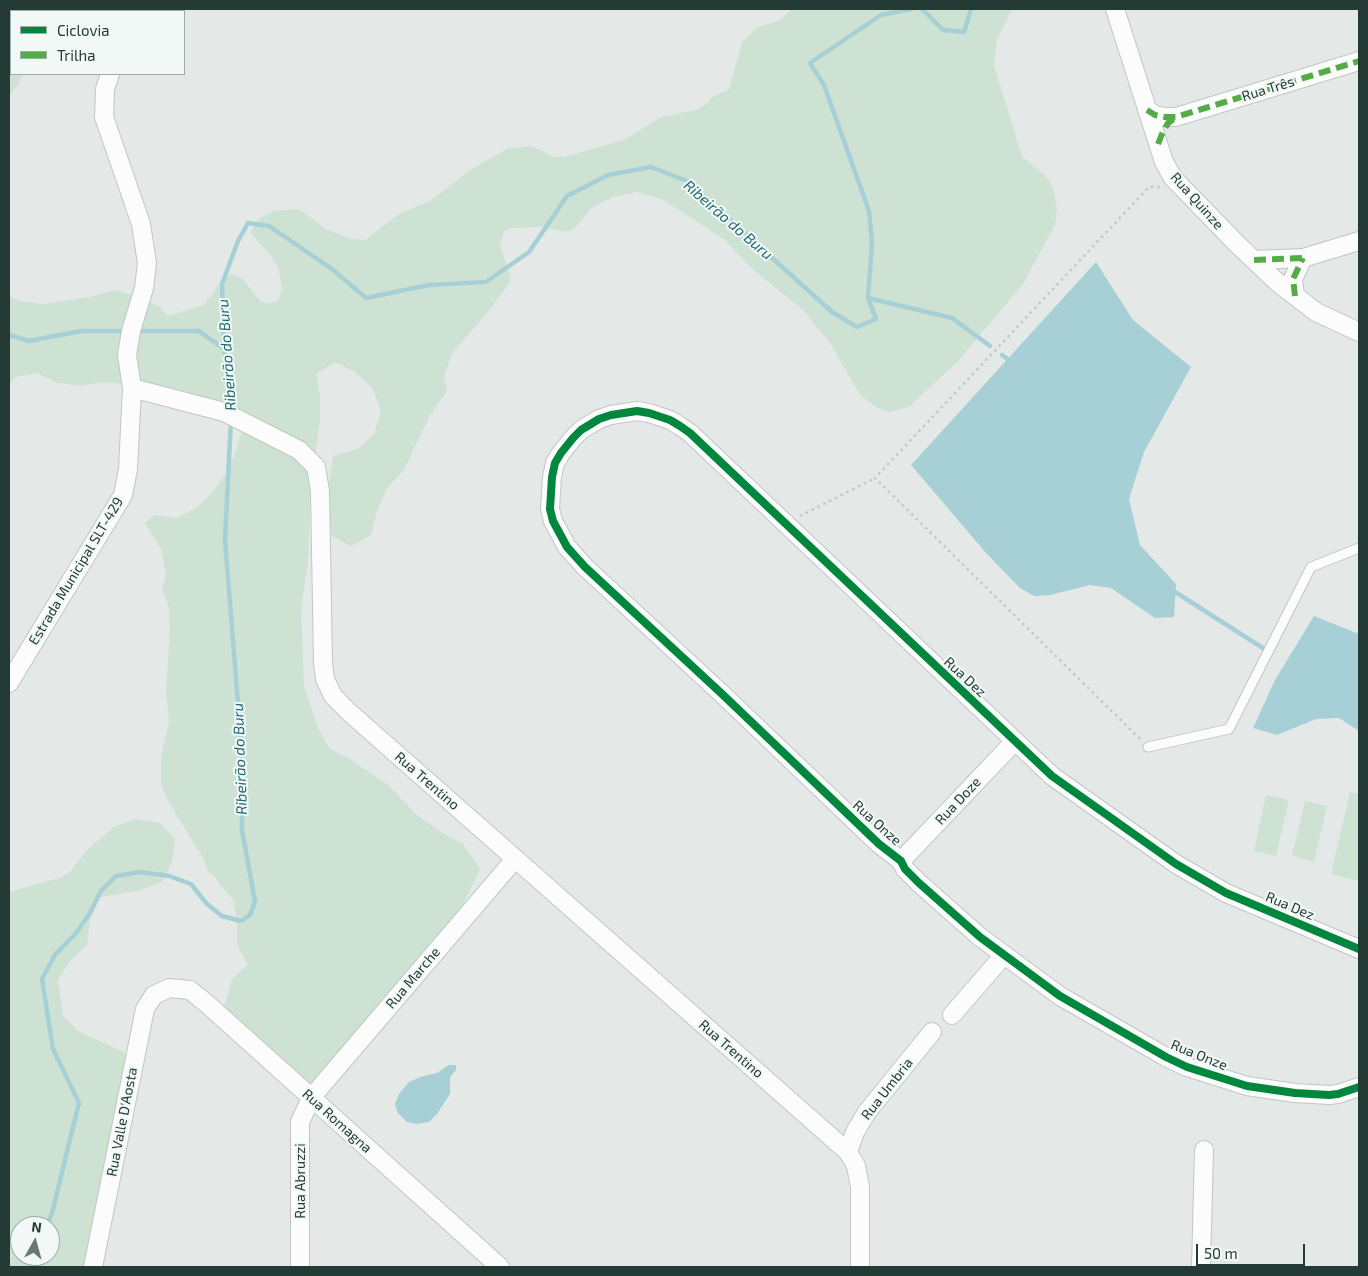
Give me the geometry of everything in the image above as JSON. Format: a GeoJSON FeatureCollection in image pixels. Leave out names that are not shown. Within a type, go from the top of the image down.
{"type":"FeatureCollection","features":[{"type":"Feature","properties":{"kind":"street","name":"Rua Quinze"},"geometry":{"type":"LineString","coordinates":[[1115,9],[1164,162],[1173,178],[1254,260],[1295,296],[1316,312],[1359,332]]}},
{"type":"Feature","properties":{"kind":"street","name":"Rua Três"},"geometry":{"type":"LineString","coordinates":[[1147,110],[1165,117],[1176,117],[1359,61]]}},
{"type":"Feature","properties":{"kind":"street","name":"Estrada Municipal SLT-429"},"geometry":{"type":"LineString","coordinates":[[9,682],[123,495],[128,469],[132,388],[127,355],[144,288],[147,264],[141,224],[104,117],[105,89],[110,75]]}},
{"type":"Feature","properties":{"kind":"street"},"geometry":{"type":"LineString","coordinates":[[1158,144],[1168,123],[1176,117]]}},
{"type":"Feature","properties":{"kind":"street"},"geometry":{"type":"LineString","coordinates":[[1254,260],[1303,258],[1359,241]]}},
{"type":"Feature","properties":{"kind":"street"},"geometry":{"type":"LineString","coordinates":[[1295,296],[1293,279],[1303,258]]}},
{"type":"Feature","properties":{"kind":"street","name":"Rua Trentino"},"geometry":{"type":"LineString","coordinates":[[132,388],[224,412],[299,450],[316,467],[320,491],[323,663],[325,679],[333,696],[848,1152]]}},
{"type":"Feature","properties":{"kind":"street","name":"Rua Dez"},"geometry":{"type":"LineString","coordinates":[[581,430],[611,415],[626,412],[649,413],[670,420],[690,433],[1052,776],[1176,864],[1226,893],[1359,949]]}},
{"type":"Feature","properties":{"kind":"street","name":"Rua Onze"},"geometry":{"type":"LineString","coordinates":[[581,430],[566,446],[555,464],[550,495],[552,521],[567,547],[585,567],[721,693],[879,844],[901,861],[905,870],[980,937],[1060,996],[1166,1057],[1187,1066],[1247,1086],[1295,1093],[1329,1095],[1359,1087]]}},
{"type":"Feature","properties":{"kind":"street","name":"Rua Doze"},"geometry":{"type":"LineString","coordinates":[[901,861],[1015,741]]}},
{"type":"Feature","properties":{"kind":"street","name":"Rua Marche"},"geometry":{"type":"LineString","coordinates":[[311,1098],[515,859]]}},
{"type":"Feature","properties":{"kind":"street"},"geometry":{"type":"LineString","coordinates":[[952,1015],[1004,955]]}},
{"type":"Feature","properties":{"kind":"street","name":"Rua Romagna"},"geometry":{"type":"LineString","coordinates":[[168,988],[190,990],[500,1267]]}},
{"type":"Feature","properties":{"kind":"street","name":"Rua Valle D'Aosta"},"geometry":{"type":"LineString","coordinates":[[93,1267],[145,1009],[154,995],[168,988]]}},
{"type":"Feature","properties":{"kind":"street","name":"Rua Umbria"},"geometry":{"type":"LineString","coordinates":[[848,1152],[867,1112],[932,1032]]}},
{"type":"Feature","properties":{"kind":"street","name":"Rua Abruzzi"},"geometry":{"type":"LineString","coordinates":[[300,1267],[300,1122],[311,1098]]}},
{"type":"Feature","properties":{"kind":"street"},"geometry":{"type":"LineString","coordinates":[[1201,1267],[1204,1150]]}},
{"type":"Feature","properties":{"kind":"street"},"geometry":{"type":"LineString","coordinates":[[848,1152],[856,1166],[860,1187],[860,1267]]}},
{"type":"Feature","properties":{"kind":"lane"},"geometry":{"type":"LineString","coordinates":[[1148,747],[1229,730],[1312,567],[1359,548]]}},
{"type":"Feature","properties":{"kind":"path"},"geometry":{"type":"LineString","coordinates":[[785,524],[875,478],[1149,187],[1161,187]]}},
{"type":"Feature","properties":{"kind":"path"},"geometry":{"type":"LineString","coordinates":[[875,478],[1148,747]]}},
{"type":"Feature","properties":{"kind":"green space"},"geometry":{"type":"Polygon","coordinates":[[[9,9],[44,9],[10,10],[10,75],[22,75],[9,96],[9,9]]]}},
{"type":"Feature","properties":{"kind":"green space"},"geometry":{"type":"Polygon","coordinates":[[[792,9],[1012,9],[997,40],[994,65],[1022,157],[1045,175],[1053,187],[1057,210],[1055,225],[1023,284],[958,361],[910,406],[891,412],[878,408],[860,395],[830,343],[803,310],[750,267],[725,240],[662,199],[637,192],[613,197],[592,208],[574,229],[568,232],[540,227],[512,228],[504,231],[500,245],[510,276],[510,282],[488,312],[452,353],[444,377],[447,391],[429,417],[404,470],[387,488],[377,511],[371,535],[351,546],[332,536],[326,504],[333,456],[358,449],[374,434],[381,411],[373,389],[355,372],[335,362],[316,374],[320,395],[320,420],[311,488],[308,561],[301,609],[304,686],[319,730],[330,749],[350,759],[388,785],[419,817],[463,844],[480,869],[459,913],[315,1091],[224,1010],[232,979],[248,964],[237,945],[237,921],[233,899],[218,883],[218,880],[207,870],[203,858],[168,801],[161,784],[161,757],[169,722],[166,689],[170,630],[169,607],[162,590],[166,576],[162,551],[145,523],[154,515],[178,518],[197,507],[213,492],[226,473],[242,430],[237,418],[222,402],[151,386],[102,382],[81,386],[57,383],[37,373],[16,377],[9,384],[9,296],[19,301],[43,304],[90,297],[115,290],[139,297],[158,306],[168,316],[204,305],[222,280],[231,274],[243,279],[260,301],[269,304],[278,301],[282,289],[279,270],[271,256],[250,232],[259,219],[274,211],[299,209],[326,229],[351,239],[365,240],[399,214],[430,201],[473,168],[507,149],[532,146],[554,157],[564,157],[624,140],[659,118],[698,109],[709,102],[710,98],[729,89],[742,42],[758,27],[780,20],[792,9]]]}},
{"type":"Feature","properties":{"kind":"green space"},"geometry":{"type":"Polygon","coordinates":[[[1350,792],[1359,794],[1359,881],[1331,874],[1350,792]]]}},
{"type":"Feature","properties":{"kind":"green space"},"geometry":{"type":"Polygon","coordinates":[[[1266,795],[1289,800],[1276,856],[1254,851],[1266,795]]]}},
{"type":"Feature","properties":{"kind":"green space"},"geometry":{"type":"Polygon","coordinates":[[[1305,801],[1327,806],[1314,862],[1292,856],[1305,801]]]}},
{"type":"Feature","properties":{"kind":"green space"},"geometry":{"type":"Polygon","coordinates":[[[136,819],[160,823],[175,839],[172,863],[162,882],[140,890],[97,898],[90,921],[87,945],[71,960],[58,980],[63,1015],[78,1031],[121,1051],[140,1065],[90,1267],[9,1267],[9,892],[62,877],[69,873],[86,851],[114,827],[136,819]]]}},
{"type":"Feature","properties":{"kind":"water"},"geometry":{"type":"Polygon","coordinates":[[[1096,262],[1133,320],[1191,367],[1144,452],[1129,499],[1140,545],[1176,584],[1174,617],[1155,618],[1111,588],[1090,585],[1050,595],[1034,596],[1020,588],[987,554],[911,465],[1096,262]]]}},
{"type":"Feature","properties":{"kind":"water"},"geometry":{"type":"Polygon","coordinates":[[[1314,616],[1359,634],[1359,731],[1339,718],[1316,719],[1277,735],[1253,728],[1275,680],[1314,616]]]}},
{"type":"Feature","properties":{"kind":"water"},"geometry":{"type":"Polygon","coordinates":[[[449,1065],[456,1065],[456,1070],[450,1077],[450,1094],[437,1114],[429,1122],[416,1124],[407,1122],[398,1113],[395,1104],[399,1094],[409,1082],[437,1073],[449,1065]]]}},
{"type":"Feature","properties":{"kind":"waterway","name":"Ribeirão do Buru"},"geometry":{"type":"LineString","coordinates":[[231,412],[232,394],[224,349],[222,284],[238,241],[248,223],[269,226],[332,269],[366,298],[429,285],[486,282],[529,252],[567,196],[608,175],[651,167],[687,181],[832,312],[857,327],[876,319],[868,298],[872,243],[869,211],[824,85],[810,63],[881,15],[912,9]]}},
{"type":"Feature","properties":{"kind":"waterway","name":"Ribeirão do Buru"},"geometry":{"type":"LineString","coordinates":[[922,9],[943,30],[964,32],[971,9]]}},
{"type":"Feature","properties":{"kind":"waterway"},"geometry":{"type":"LineString","coordinates":[[868,298],[952,318],[990,346]]}},
{"type":"Feature","properties":{"kind":"waterway"},"geometry":{"type":"LineString","coordinates":[[9,335],[29,341],[81,331],[128,331]]}},
{"type":"Feature","properties":{"kind":"waterway"},"geometry":{"type":"LineString","coordinates":[[136,331],[199,331],[224,349]]}},
{"type":"Feature","properties":{"kind":"waterway"},"geometry":{"type":"LineString","coordinates":[[1002,355],[1010,361]]}},
{"type":"Feature","properties":{"kind":"waterway","name":"Ribeirão do Buru"},"geometry":{"type":"LineString","coordinates":[[51,1216],[79,1103],[53,1049],[42,979],[55,955],[76,933],[90,913],[101,891],[116,876],[140,872],[169,876],[191,884],[207,904],[222,916],[241,921],[250,915],[255,902],[242,830],[242,754],[225,540],[231,419]]}},
{"type":"Feature","properties":{"kind":"waterway"},"geometry":{"type":"LineString","coordinates":[[1172,590],[1266,650]]}},
{"type":"Feature","properties":{"kind":"marked path"},"geometry":{"type":"LineString","coordinates":[[1147,110],[1155,115],[1176,117],[1359,61]]}},
{"type":"Feature","properties":{"kind":"marked path"},"geometry":{"type":"LineString","coordinates":[[1158,144],[1168,123],[1176,117]]}},
{"type":"Feature","properties":{"kind":"marked path"},"geometry":{"type":"LineString","coordinates":[[1254,260],[1303,258]]}},
{"type":"Feature","properties":{"kind":"marked path"},"geometry":{"type":"LineString","coordinates":[[1295,296],[1293,279],[1303,258]]}},
{"type":"Feature","properties":{"kind":"cycle path"},"geometry":{"type":"LineString","coordinates":[[1359,949],[1226,893],[1176,864],[1052,776],[690,433],[680,426],[670,420],[637,411],[611,415],[599,419],[581,430],[561,453],[555,463],[552,477],[550,509],[553,521],[567,547],[585,567],[721,693],[879,844],[901,861],[905,869],[919,883],[980,937],[1060,996],[1166,1057],[1187,1067],[1247,1086],[1295,1093],[1329,1095],[1359,1087]]}}]}
